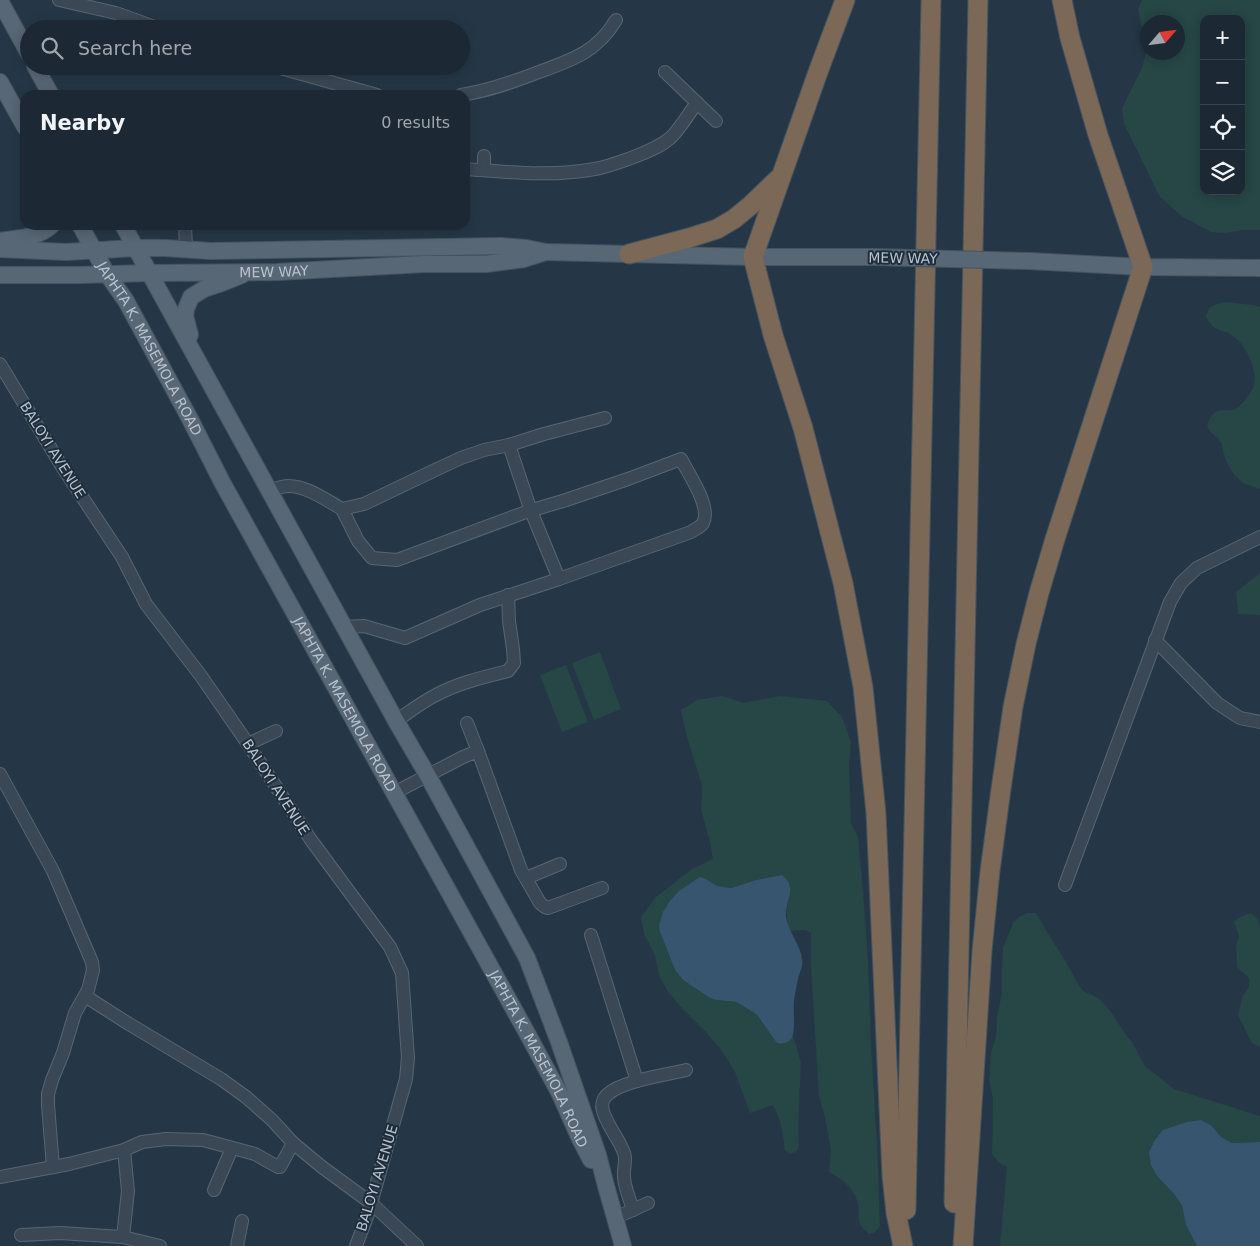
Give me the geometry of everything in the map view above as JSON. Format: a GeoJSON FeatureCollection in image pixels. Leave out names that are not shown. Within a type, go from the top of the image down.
{"type":"FeatureCollection","features":[{"type":"Feature","properties":{"kind":"highway"},"geometry":{"type":"LineString","coordinates":[[845,0],[753,256],[772,335],[803,428],[841,574],[863,687],[876,813],[892,1176],[896,1213],[904,1246]]}},
{"type":"Feature","properties":{"kind":"highway"},"geometry":{"type":"LineString","coordinates":[[904,1246],[930,0]]}},
{"type":"Feature","properties":{"kind":"highway"},"geometry":{"type":"LineString","coordinates":[[952,1246],[978,0]]}},
{"type":"Feature","properties":{"kind":"highway"},"geometry":{"type":"LineString","coordinates":[[963,1246],[982,951],[992,853],[1013,707],[1030,627],[1052,548],[1143,267],[1098,135],[1070,38],[1062,0]]}},
{"type":"Feature","properties":{"kind":"highway"},"geometry":{"type":"LineString","coordinates":[[629,254],[717,229],[751,206],[782,174]]}},
{"type":"Feature","properties":{"kind":"main road"},"geometry":{"type":"LineString","coordinates":[[0,1],[20,38]]}},
{"type":"Feature","properties":{"kind":"main road"},"geometry":{"type":"LineString","coordinates":[[40,75],[48,90]]}},
{"type":"Feature","properties":{"kind":"main road"},"geometry":{"type":"LineString","coordinates":[[0,82],[20,118]]}},
{"type":"Feature","properties":{"kind":"main road"},"geometry":{"type":"LineString","coordinates":[[0,241],[35,235],[46,230]]}},
{"type":"Feature","properties":{"kind":"main road","name":"JAPHTA K. MASEMOLA ROAD"},"geometry":{"type":"LineString","coordinates":[[83,230],[107,274],[126,302],[190,418],[226,491],[527,1033],[560,1094],[580,1139],[606,1186]]}},
{"type":"Feature","properties":{"kind":"main road","name":"JAPHTA K. MASEMOLA ROAD"},"geometry":{"type":"LineString","coordinates":[[126,230],[527,958],[596,1147],[623,1246]]}},
{"type":"Feature","properties":{"kind":"main road","name":"MEW WAY"},"geometry":{"type":"LineString","coordinates":[[0,248],[66,252],[135,248],[211,251],[501,246],[546,252],[874,257],[1029,261],[1143,267],[1260,268]]}},
{"type":"Feature","properties":{"kind":"main road","name":"MEW WAY"},"geometry":{"type":"LineString","coordinates":[[0,275],[295,271],[424,264],[486,264],[524,259],[546,252]]}},
{"type":"Feature","properties":{"kind":"main road"},"geometry":{"type":"LineString","coordinates":[[197,360],[185,316],[191,297],[204,289],[248,272]]}},
{"type":"Feature","properties":{"kind":"street"},"geometry":{"type":"LineString","coordinates":[[60,0],[134,20]]}},
{"type":"Feature","properties":{"kind":"street"},"geometry":{"type":"LineString","coordinates":[[470,93],[521,80],[574,59],[589,50],[607,34],[616,20]]}},
{"type":"Feature","properties":{"kind":"street"},"geometry":{"type":"LineString","coordinates":[[665,72],[716,121]]}},
{"type":"Feature","properties":{"kind":"street"},"geometry":{"type":"LineString","coordinates":[[305,75],[359,90]]}},
{"type":"Feature","properties":{"kind":"street"},"geometry":{"type":"LineString","coordinates":[[470,169],[551,174],[596,169],[658,147],[674,135],[697,103]]}},
{"type":"Feature","properties":{"kind":"street"},"geometry":{"type":"LineString","coordinates":[[484,156],[484,170]]}},
{"type":"Feature","properties":{"kind":"street"},"geometry":{"type":"LineString","coordinates":[[185,230],[186,249]]}},
{"type":"Feature","properties":{"kind":"street","name":"BALOYI AVENUE"},"geometry":{"type":"LineString","coordinates":[[0,364],[61,465],[122,557],[146,604],[201,676],[311,840],[386,940],[397,960],[402,973],[408,1058],[406,1079],[371,1203],[356,1246]]}},
{"type":"Feature","properties":{"kind":"street"},"geometry":{"type":"LineString","coordinates":[[342,509],[364,504],[461,458],[484,450],[509,445],[605,418]]}},
{"type":"Feature","properties":{"kind":"street"},"geometry":{"type":"LineString","coordinates":[[509,445],[531,511],[559,579]]}},
{"type":"Feature","properties":{"kind":"street"},"geometry":{"type":"LineString","coordinates":[[269,491],[286,486],[303,488],[342,509],[358,542],[372,558],[389,560],[397,560],[681,459],[702,499],[705,510],[703,523],[700,527],[690,532],[480,605],[405,638],[364,626],[344,626]]}},
{"type":"Feature","properties":{"kind":"street"},"geometry":{"type":"LineString","coordinates":[[1065,885],[1170,602],[1181,583],[1197,568],[1260,536]]}},
{"type":"Feature","properties":{"kind":"street"},"geometry":{"type":"LineString","coordinates":[[396,721],[423,702],[444,691],[508,671],[511,668],[514,663],[514,649],[509,621],[508,595]]}},
{"type":"Feature","properties":{"kind":"street"},"geometry":{"type":"LineString","coordinates":[[1156,640],[1217,703],[1240,718],[1260,722]]}},
{"type":"Feature","properties":{"kind":"street"},"geometry":{"type":"LineString","coordinates":[[467,723],[521,870],[540,903],[545,908],[548,908],[602,888]]}},
{"type":"Feature","properties":{"kind":"street"},"geometry":{"type":"LineString","coordinates":[[248,744],[276,730]]}},
{"type":"Feature","properties":{"kind":"street"},"geometry":{"type":"LineString","coordinates":[[394,793],[463,757],[478,752]]}},
{"type":"Feature","properties":{"kind":"street"},"geometry":{"type":"LineString","coordinates":[[0,774],[53,871],[92,962],[92,978],[73,1020],[48,1094],[53,1166]]}},
{"type":"Feature","properties":{"kind":"street"},"geometry":{"type":"LineString","coordinates":[[526,878],[560,864]]}},
{"type":"Feature","properties":{"kind":"street"},"geometry":{"type":"LineString","coordinates":[[591,935],[637,1081]]}},
{"type":"Feature","properties":{"kind":"street"},"geometry":{"type":"LineString","coordinates":[[85,996],[221,1079],[246,1097],[272,1120],[293,1143],[371,1203],[418,1246]]}},
{"type":"Feature","properties":{"kind":"street"},"geometry":{"type":"LineString","coordinates":[[633,1210],[624,1175],[625,1157],[623,1150],[606,1119],[602,1110],[602,1103],[610,1092],[620,1087],[637,1081],[686,1070]]}},
{"type":"Feature","properties":{"kind":"street"},"geometry":{"type":"LineString","coordinates":[[0,1177],[69,1164],[124,1150],[142,1142],[166,1139],[203,1140],[255,1154],[278,1167],[281,1166],[293,1143]]}},
{"type":"Feature","properties":{"kind":"street"},"geometry":{"type":"LineString","coordinates":[[214,1190],[232,1148]]}},
{"type":"Feature","properties":{"kind":"street"},"geometry":{"type":"LineString","coordinates":[[123,1236],[128,1191],[124,1150]]}},
{"type":"Feature","properties":{"kind":"street"},"geometry":{"type":"LineString","coordinates":[[615,1218],[648,1203]]}},
{"type":"Feature","properties":{"kind":"street"},"geometry":{"type":"LineString","coordinates":[[237,1246],[242,1221]]}},
{"type":"Feature","properties":{"kind":"street"},"geometry":{"type":"LineString","coordinates":[[21,1235],[60,1233],[123,1236],[160,1246]]}},
{"type":"Feature","properties":{"kind":"green space"},"geometry":{"type":"Polygon","coordinates":[[[1142,0],[1260,0],[1260,230],[1242,230],[1226,233],[1211,232],[1183,217],[1160,197],[1124,124],[1122,108],[1144,60],[1185,60],[1185,15],[1140,15],[1140,19],[1138,9],[1142,0]]]}},
{"type":"Feature","properties":{"kind":"green space"},"geometry":{"type":"Polygon","coordinates":[[[1226,302],[1260,307],[1260,489],[1245,484],[1236,476],[1226,461],[1221,442],[1208,429],[1208,422],[1213,414],[1221,410],[1234,410],[1239,406],[1250,393],[1254,381],[1251,361],[1246,350],[1230,334],[1215,328],[1206,317],[1209,308],[1226,302]]]}},
{"type":"Feature","properties":{"kind":"green space"},"geometry":{"type":"Polygon","coordinates":[[[1260,571],[1260,615],[1238,614],[1236,592],[1259,574],[1260,571]]]}},
{"type":"Feature","properties":{"kind":"green space"},"geometry":{"type":"Polygon","coordinates":[[[600,652],[621,709],[594,720],[572,663],[600,652]]]}},
{"type":"Feature","properties":{"kind":"green space"},"geometry":{"type":"Polygon","coordinates":[[[566,665],[588,722],[562,732],[540,675],[566,665]]]}},
{"type":"Feature","properties":{"kind":"green space"},"geometry":{"type":"Polygon","coordinates":[[[722,696],[744,703],[780,696],[827,701],[842,717],[851,742],[849,765],[851,824],[858,837],[863,891],[880,1226],[875,1232],[869,1234],[860,1223],[857,1199],[851,1189],[829,1172],[831,1151],[819,1096],[811,967],[811,933],[805,930],[789,931],[786,911],[790,885],[782,875],[756,880],[731,888],[717,886],[706,879],[660,932],[675,970],[683,980],[710,998],[736,1002],[753,1012],[790,1041],[793,1035],[801,1063],[799,1145],[797,1151],[790,1154],[785,1150],[780,1121],[773,1105],[750,1113],[735,1072],[722,1051],[668,992],[659,975],[655,955],[644,934],[641,917],[656,897],[692,869],[713,859],[701,809],[702,785],[686,734],[681,710],[697,700],[722,696]]]}},
{"type":"Feature","properties":{"kind":"green space"},"geometry":{"type":"Polygon","coordinates":[[[1027,913],[1036,913],[1078,984],[1083,991],[1099,998],[1111,1012],[1132,1042],[1145,1066],[1174,1089],[1260,1116],[1260,1142],[1232,1143],[1221,1137],[1212,1126],[1157,1176],[1175,1195],[1182,1206],[1186,1225],[1197,1246],[1000,1246],[1007,1166],[1000,1164],[992,1154],[993,1099],[989,1079],[991,1053],[996,1036],[1002,992],[1003,948],[1013,923],[1027,913]]]}},
{"type":"Feature","properties":{"kind":"green space"},"geometry":{"type":"Polygon","coordinates":[[[1251,913],[1258,919],[1260,928],[1260,1047],[1252,1043],[1238,1015],[1243,996],[1249,987],[1249,978],[1237,967],[1236,946],[1239,936],[1234,922],[1242,916],[1251,913]]]}},
{"type":"Feature","properties":{"kind":"water"},"geometry":{"type":"Polygon","coordinates":[[[782,875],[790,885],[786,917],[799,949],[802,964],[794,1001],[793,1036],[788,1042],[781,1044],[777,1043],[758,1016],[753,1012],[736,1002],[710,998],[683,980],[675,970],[659,926],[663,912],[670,901],[679,891],[700,877],[717,886],[731,888],[756,880],[782,875]]]}},
{"type":"Feature","properties":{"kind":"water"},"geometry":{"type":"Polygon","coordinates":[[[1201,1120],[1212,1126],[1221,1137],[1232,1143],[1260,1142],[1260,1246],[1197,1246],[1186,1225],[1182,1206],[1175,1195],[1157,1176],[1151,1165],[1149,1152],[1163,1130],[1187,1122],[1201,1120]]]}}]}
